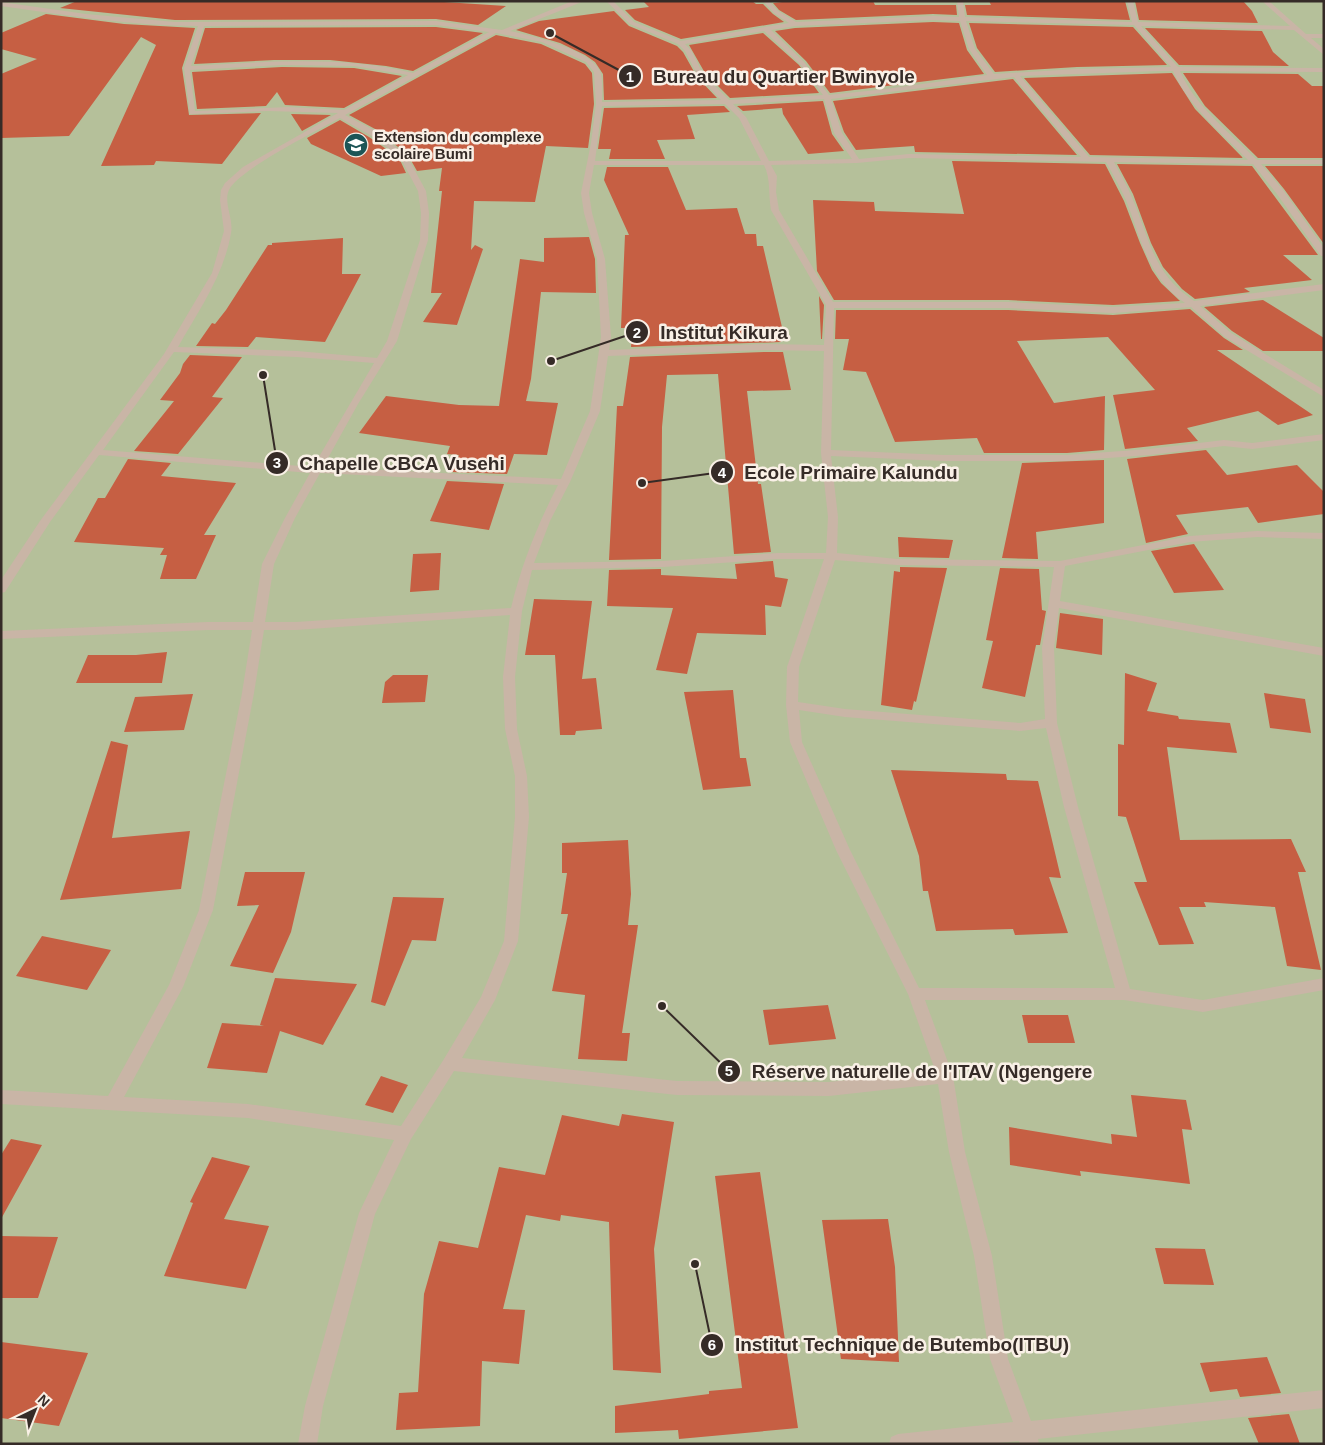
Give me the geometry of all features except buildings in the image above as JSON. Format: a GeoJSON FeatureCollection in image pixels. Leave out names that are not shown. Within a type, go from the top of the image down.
{"type":"FeatureCollection","features":[{"type":"Feature","properties":{"kind":"street"},"geometry":{"type":"LineString","coordinates":[[563,1],[572,3]]}},
{"type":"Feature","properties":{"kind":"street"},"geometry":{"type":"LineString","coordinates":[[1,589],[45,521],[171,350],[216,273],[228,231],[224,200],[225,190],[228,185],[246,169],[342,113],[414,75],[499,32],[581,1]]}},
{"type":"Feature","properties":{"kind":"street"},"geometry":{"type":"LineString","coordinates":[[609,1],[619,13],[632,23],[680,44],[688,50],[700,75],[742,117],[772,176],[775,210],[830,305],[827,348],[826,453],[832,517],[831,556],[793,667],[792,705],[796,742],[843,850],[915,994],[946,1076],[957,1152],[983,1256],[999,1359],[1027,1437]]}},
{"type":"Feature","properties":{"kind":"street"},"geometry":{"type":"LineString","coordinates":[[766,1],[776,12],[796,24]]}},
{"type":"Feature","properties":{"kind":"street"},"geometry":{"type":"LineString","coordinates":[[960,1],[960,18],[965,26],[969,45],[979,61],[992,76]]}},
{"type":"Feature","properties":{"kind":"street"},"geometry":{"type":"LineString","coordinates":[[1130,1],[1136,24],[1175,68],[1183,86],[1214,121],[1255,162],[1295,212],[1324,254]]}},
{"type":"Feature","properties":{"kind":"street"},"geometry":{"type":"LineString","coordinates":[[1265,1],[1324,53]]}},
{"type":"Feature","properties":{"kind":"street"},"geometry":{"type":"LineString","coordinates":[[1,4],[118,20],[175,24],[436,23],[544,40],[588,61],[597,72],[599,104],[595,143],[585,193],[588,213],[601,259],[606,337],[595,411],[565,482],[545,520],[527,567],[516,611],[509,677],[511,730],[521,776],[522,817],[511,941],[487,1000],[450,1064],[405,1134],[367,1213],[314,1406],[307,1444]]}},
{"type":"Feature","properties":{"kind":"street"},"geometry":{"type":"LineString","coordinates":[[680,44],[796,24],[878,19],[960,18],[1296,28]]}},
{"type":"Feature","properties":{"kind":"street"},"geometry":{"type":"LineString","coordinates":[[112,1103],[176,987],[206,910],[248,693],[268,564],[316,470],[353,404],[392,342],[424,240],[425,213],[422,190],[403,156],[373,133],[342,113],[311,108],[279,108],[192,113],[187,68],[202,23]]}},
{"type":"Feature","properties":{"kind":"street"},"geometry":{"type":"LineString","coordinates":[[765,28],[802,63],[827,96],[838,133],[858,161]]}},
{"type":"Feature","properties":{"kind":"street"},"geometry":{"type":"LineString","coordinates":[[1304,36],[1324,36]]}},
{"type":"Feature","properties":{"kind":"street"},"geometry":{"type":"LineString","coordinates":[[187,68],[267,64],[340,64],[377,67],[414,75]]}},
{"type":"Feature","properties":{"kind":"street"},"geometry":{"type":"LineString","coordinates":[[599,104],[730,103],[871,93],[1015,74],[1175,68],[1324,70]]}},
{"type":"Feature","properties":{"kind":"street"},"geometry":{"type":"LineString","coordinates":[[1015,74],[1088,160]]}},
{"type":"Feature","properties":{"kind":"street"},"geometry":{"type":"LineString","coordinates":[[590,163],[767,163],[858,161],[909,156],[1324,162]]}},
{"type":"Feature","properties":{"kind":"street"},"geometry":{"type":"LineString","coordinates":[[1109,160],[1129,199],[1148,252],[1160,275],[1179,296],[1191,303],[1228,335],[1324,394]]}},
{"type":"Feature","properties":{"kind":"street"},"geometry":{"type":"LineString","coordinates":[[830,305],[1008,306],[1113,310],[1172,307],[1324,287]]}},
{"type":"Feature","properties":{"kind":"street"},"geometry":{"type":"LineString","coordinates":[[604,353],[764,347],[827,348]]}},
{"type":"Feature","properties":{"kind":"street"},"geometry":{"type":"LineString","coordinates":[[171,350],[297,354],[380,361]]}},
{"type":"Feature","properties":{"kind":"street"},"geometry":{"type":"LineString","coordinates":[[826,453],[944,458],[1067,458],[1149,452],[1224,443],[1252,446],[1324,437]]}},
{"type":"Feature","properties":{"kind":"street"},"geometry":{"type":"LineString","coordinates":[[95,452],[316,470],[565,482]]}},
{"type":"Feature","properties":{"kind":"street"},"geometry":{"type":"LineString","coordinates":[[527,567],[663,564],[778,556],[831,556],[897,562],[1060,564],[1190,540],[1257,534],[1324,536]]}},
{"type":"Feature","properties":{"kind":"street"},"geometry":{"type":"LineString","coordinates":[[1060,564],[1053,602],[1048,648],[1051,723],[1071,807],[1124,994]]}},
{"type":"Feature","properties":{"kind":"street"},"geometry":{"type":"LineString","coordinates":[[1053,602],[1324,652]]}},
{"type":"Feature","properties":{"kind":"street"},"geometry":{"type":"LineString","coordinates":[[1,635],[88,630],[296,626],[516,611]]}},
{"type":"Feature","properties":{"kind":"street"},"geometry":{"type":"LineString","coordinates":[[792,705],[845,713],[1020,728],[1051,723]]}},
{"type":"Feature","properties":{"kind":"street"},"geometry":{"type":"LineString","coordinates":[[915,994],[1124,994],[1203,1006],[1324,984]]}},
{"type":"Feature","properties":{"kind":"street"},"geometry":{"type":"LineString","coordinates":[[450,1064],[677,1088],[829,1089],[946,1076]]}},
{"type":"Feature","properties":{"kind":"street"},"geometry":{"type":"LineString","coordinates":[[1,1097],[248,1111],[405,1134]]}},
{"type":"Feature","properties":{"kind":"street"},"geometry":{"type":"LineString","coordinates":[[898,1444],[1027,1437],[1324,1399]]}},
{"type":"Feature","properties":{"kind":"green space"},"geometry":{"type":"Polygon","coordinates":[[[1,1],[1324,1],[1324,1444],[1,1444],[1,1]]]}},
{"type":"Feature","properties":{"kind":"place","name":"Bureau du Quartier Bwinyole"},"geometry":{"type":"Point","coordinates":[550,33]}},
{"type":"Feature","properties":{"kind":"place","name":"Extension du complexe scolaire Bumi"},"geometry":{"type":"Point","coordinates":[356,145]}},
{"type":"Feature","properties":{"kind":"place","name":"Institut Kikura"},"geometry":{"type":"Point","coordinates":[551,361]}},
{"type":"Feature","properties":{"kind":"place","name":"Chapelle CBCA Vusehi"},"geometry":{"type":"Point","coordinates":[263,375]}},
{"type":"Feature","properties":{"kind":"place","name":"Ecole Primaire Kalundu"},"geometry":{"type":"Point","coordinates":[642,483]}},
{"type":"Feature","properties":{"kind":"place","name":"Réserve naturelle de l'ITAV (Ngengere"},"geometry":{"type":"Point","coordinates":[662,1006]}},
{"type":"Feature","properties":{"kind":"place","name":"Institut Technique de Butembo(ITBU)"},"geometry":{"type":"Point","coordinates":[695,1264]}}]}
